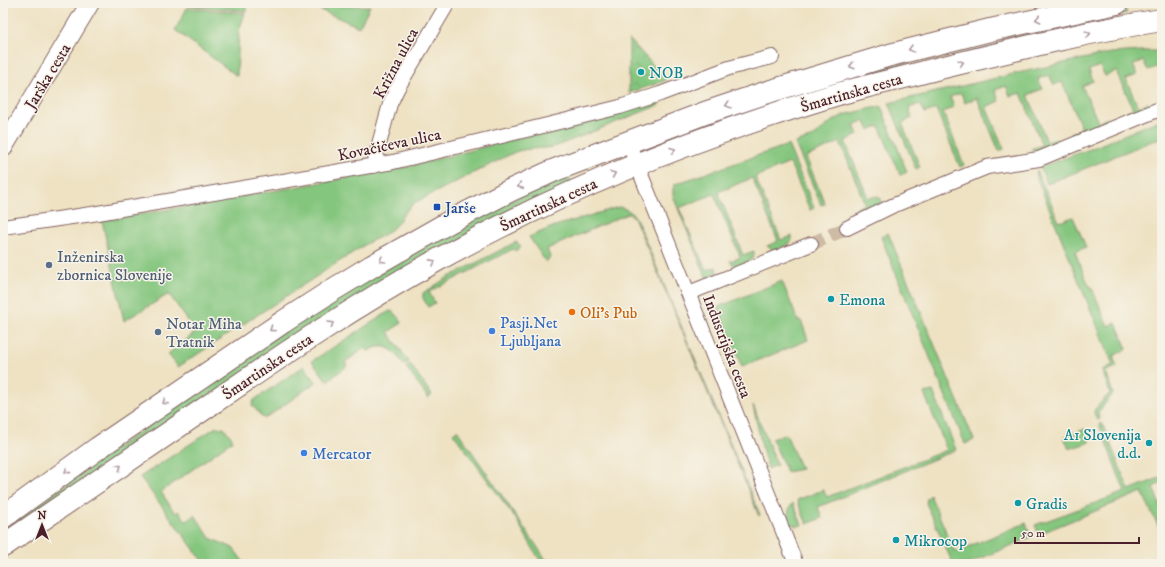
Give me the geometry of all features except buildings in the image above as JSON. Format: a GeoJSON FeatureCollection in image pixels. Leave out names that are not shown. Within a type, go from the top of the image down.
{"type":"FeatureCollection","features":[{"type":"Feature","properties":{"kind":"main road","name":"Šmartinska cesta"},"geometry":{"type":"LineString","coordinates":[[3,517],[104,443],[283,322],[372,266],[453,220],[509,191],[561,167],[705,113],[890,55],[990,30],[1117,3]]}},
{"type":"Feature","properties":{"kind":"main road","name":"Šmartinska cesta"},"geometry":{"type":"LineString","coordinates":[[3,546],[334,321],[399,281],[442,257],[571,192],[681,147],[830,97],[1017,48],[1162,20]]}},
{"type":"Feature","properties":{"kind":"street","name":"Jarška cesta"},"geometry":{"type":"LineString","coordinates":[[3,148],[90,3]]}},
{"type":"Feature","properties":{"kind":"street","name":"Križna ulica"},"geometry":{"type":"LineString","coordinates":[[373,166],[390,104],[397,89],[448,3]]}},
{"type":"Feature","properties":{"kind":"street","name":"Kovačičeva ulica"},"geometry":{"type":"LineString","coordinates":[[3,227],[92,214],[373,166],[514,134],[620,107],[660,94],[728,68],[772,57]]}},
{"type":"Feature","properties":{"kind":"street"},"geometry":{"type":"LineString","coordinates":[[847,228],[892,206],[987,167],[1039,159],[1162,108]]}},
{"type":"Feature","properties":{"kind":"street","name":"Industrijska cesta"},"geometry":{"type":"LineString","coordinates":[[628,142],[796,564]]}},
{"type":"Feature","properties":{"kind":"street"},"geometry":{"type":"LineString","coordinates":[[688,292],[811,244]]}},
{"type":"Feature","properties":{"kind":"green space"},"geometry":{"type":"Polygon","coordinates":[[[191,3],[271,3],[246,4],[246,11],[189,6],[191,3]]]}},
{"type":"Feature","properties":{"kind":"green space"},"geometry":{"type":"Polygon","coordinates":[[[310,3],[338,3],[339,6],[370,6],[359,27],[309,5],[310,3]]]}},
{"type":"Feature","properties":{"kind":"green space"},"geometry":{"type":"Polygon","coordinates":[[[187,8],[245,13],[239,31],[237,76],[175,30],[187,8]]]}},
{"type":"Feature","properties":{"kind":"green space"},"geometry":{"type":"Polygon","coordinates":[[[1126,10],[1127,13],[1039,31],[969,47],[1069,22],[1126,10]]]}},
{"type":"Feature","properties":{"kind":"green space"},"geometry":{"type":"Polygon","coordinates":[[[629,39],[667,80],[629,93],[629,39]]]}},
{"type":"Feature","properties":{"kind":"green space"},"geometry":{"type":"Polygon","coordinates":[[[1162,51],[1162,65],[1148,70],[1143,61],[1133,64],[1137,75],[1126,79],[1138,107],[1149,103],[1150,107],[1127,116],[1125,115],[1123,113],[1133,109],[1117,71],[1105,76],[1100,66],[1089,70],[1093,81],[1082,86],[1098,122],[1108,118],[1109,124],[1075,137],[1071,133],[1082,129],[1062,82],[1054,85],[1049,75],[1038,79],[1042,89],[1028,95],[1047,142],[1057,139],[1058,141],[1055,146],[1035,152],[1031,149],[1042,145],[1021,93],[1010,96],[1006,86],[995,90],[999,101],[986,107],[1004,149],[999,151],[977,98],[965,103],[961,93],[950,97],[954,107],[943,112],[964,165],[960,167],[936,109],[925,113],[920,104],[909,108],[912,118],[902,123],[920,167],[916,169],[889,103],[1111,53],[1162,51]]]}},
{"type":"Feature","properties":{"kind":"green space"},"geometry":{"type":"Polygon","coordinates":[[[933,55],[842,82],[687,135],[686,132],[866,72],[933,55]]]}},
{"type":"Feature","properties":{"kind":"green space"},"geometry":{"type":"Polygon","coordinates":[[[657,102],[659,105],[557,146],[515,152],[416,202],[388,232],[369,242],[178,367],[168,354],[196,332],[169,294],[124,321],[102,221],[403,168],[657,102]]]}},
{"type":"Feature","properties":{"kind":"green space"},"geometry":{"type":"Polygon","coordinates":[[[881,106],[907,172],[900,175],[879,126],[869,130],[864,120],[854,125],[858,135],[845,141],[868,198],[878,196],[881,198],[880,204],[859,212],[857,210],[857,208],[865,204],[840,142],[806,157],[825,204],[821,205],[795,143],[813,137],[831,122],[844,115],[881,106]]]}},
{"type":"Feature","properties":{"kind":"green space"},"geometry":{"type":"Polygon","coordinates":[[[1162,119],[1162,137],[1047,184],[1040,167],[1090,149],[1162,119]]]}},
{"type":"Feature","properties":{"kind":"green space"},"geometry":{"type":"Polygon","coordinates":[[[788,145],[814,208],[810,210],[790,163],[755,177],[781,240],[792,236],[792,240],[789,244],[776,250],[773,250],[767,246],[778,241],[752,178],[718,192],[743,255],[754,251],[754,256],[751,260],[737,266],[732,264],[730,261],[739,258],[740,256],[714,194],[679,208],[706,270],[716,267],[717,272],[715,275],[706,277],[673,196],[675,184],[788,145]]]}},
{"type":"Feature","properties":{"kind":"green space"},"geometry":{"type":"Polygon","coordinates":[[[1037,170],[1059,222],[1073,217],[1086,247],[1075,252],[1108,326],[1116,323],[1127,349],[1113,356],[1117,367],[1106,371],[1113,394],[1099,411],[1098,414],[1100,419],[1097,420],[1094,413],[1095,409],[1110,393],[1102,370],[1113,365],[1036,176],[1037,170]]]}},
{"type":"Feature","properties":{"kind":"green space"},"geometry":{"type":"Polygon","coordinates":[[[567,174],[571,182],[3,535],[3,531],[106,455],[297,322],[453,229],[567,174]]]}},
{"type":"Feature","properties":{"kind":"green space"},"geometry":{"type":"Polygon","coordinates":[[[619,207],[629,211],[636,218],[760,515],[759,516],[634,217],[627,214],[547,249],[550,257],[546,262],[529,237],[555,226],[619,207]]]}},
{"type":"Feature","properties":{"kind":"green space"},"geometry":{"type":"Polygon","coordinates":[[[888,233],[974,440],[965,444],[881,237],[888,233]]]}},
{"type":"Feature","properties":{"kind":"green space"},"geometry":{"type":"Polygon","coordinates":[[[516,242],[521,246],[516,251],[513,249],[429,292],[435,303],[428,307],[423,298],[423,293],[447,278],[516,242]]]}},
{"type":"Feature","properties":{"kind":"green space"},"geometry":{"type":"Polygon","coordinates":[[[782,281],[798,321],[801,320],[808,340],[742,367],[718,307],[782,281]]]}},
{"type":"Feature","properties":{"kind":"green space"},"geometry":{"type":"Polygon","coordinates":[[[391,311],[397,315],[402,323],[388,332],[409,362],[404,365],[393,351],[385,347],[374,348],[368,351],[365,348],[345,362],[347,366],[327,381],[312,361],[391,311]]]}},
{"type":"Feature","properties":{"kind":"green space"},"geometry":{"type":"Polygon","coordinates":[[[410,364],[432,395],[428,398],[406,367],[410,364]]]}},
{"type":"Feature","properties":{"kind":"green space"},"geometry":{"type":"Polygon","coordinates":[[[304,366],[316,382],[266,418],[263,418],[252,405],[254,400],[304,366]]]}},
{"type":"Feature","properties":{"kind":"green space"},"geometry":{"type":"Polygon","coordinates":[[[933,391],[956,450],[818,507],[822,518],[807,524],[797,500],[823,490],[827,497],[947,450],[924,393],[933,391]]]}},
{"type":"Feature","properties":{"kind":"green space"},"geometry":{"type":"Polygon","coordinates":[[[753,405],[777,465],[768,469],[763,452],[753,405]]]}},
{"type":"Feature","properties":{"kind":"green space"},"geometry":{"type":"Polygon","coordinates":[[[1102,423],[1129,490],[1162,477],[1162,483],[1153,487],[1162,511],[1162,534],[1142,492],[1039,534],[1035,525],[1125,492],[1099,424],[1102,423]]]}},
{"type":"Feature","properties":{"kind":"green space"},"geometry":{"type":"Polygon","coordinates":[[[216,427],[224,428],[232,438],[232,441],[161,492],[175,513],[179,511],[186,521],[195,515],[210,538],[233,548],[245,564],[205,564],[140,477],[216,427]]]}},
{"type":"Feature","properties":{"kind":"green space"},"geometry":{"type":"Polygon","coordinates":[[[1085,429],[1090,442],[1069,449],[1064,437],[1085,429]]]}},
{"type":"Feature","properties":{"kind":"green space"},"geometry":{"type":"Polygon","coordinates":[[[457,430],[549,564],[542,564],[516,519],[453,433],[457,430]]]}},
{"type":"Feature","properties":{"kind":"green space"},"geometry":{"type":"Polygon","coordinates":[[[786,434],[801,469],[787,472],[772,439],[786,434]]]}},
{"type":"Feature","properties":{"kind":"green space"},"geometry":{"type":"Polygon","coordinates":[[[930,495],[955,552],[1026,523],[1031,537],[968,564],[953,564],[926,503],[927,498],[930,495]]]}},
{"type":"Feature","properties":{"kind":"green space"},"geometry":{"type":"Polygon","coordinates":[[[793,503],[802,525],[793,525],[789,519],[788,515],[790,507],[793,503]]]}},
{"type":"Feature","properties":{"kind":"tunnel"},"geometry":{"type":"LineString","coordinates":[[811,244],[847,228]]}},
{"type":"Feature","properties":{"kind":"place","name":"NOB"},"geometry":{"type":"Point","coordinates":[641,72]}},
{"type":"Feature","properties":{"kind":"place","name":"Jarše"},"geometry":{"type":"Point","coordinates":[437,207]}},
{"type":"Feature","properties":{"kind":"place","name":"Inženirska zbornica Slovenije"},"geometry":{"type":"Point","coordinates":[49,265]}},
{"type":"Feature","properties":{"kind":"place","name":"Emona"},"geometry":{"type":"Point","coordinates":[831,299]}},
{"type":"Feature","properties":{"kind":"place","name":"Oli's Pub"},"geometry":{"type":"Point","coordinates":[572,312]}},
{"type":"Feature","properties":{"kind":"place","name":"Pasji.Net Ljubljana"},"geometry":{"type":"Point","coordinates":[492,331]}},
{"type":"Feature","properties":{"kind":"place","name":"Notar Miha Tratnik"},"geometry":{"type":"Point","coordinates":[158,332]}},
{"type":"Feature","properties":{"kind":"place","name":"A1 Slovenija d.d."},"geometry":{"type":"Point","coordinates":[1149,443]}},
{"type":"Feature","properties":{"kind":"place","name":"Mercator"},"geometry":{"type":"Point","coordinates":[304,453]}},
{"type":"Feature","properties":{"kind":"place","name":"Gradis"},"geometry":{"type":"Point","coordinates":[1018,503]}},
{"type":"Feature","properties":{"kind":"place","name":"Mikrocop"},"geometry":{"type":"Point","coordinates":[896,540]}}]}
